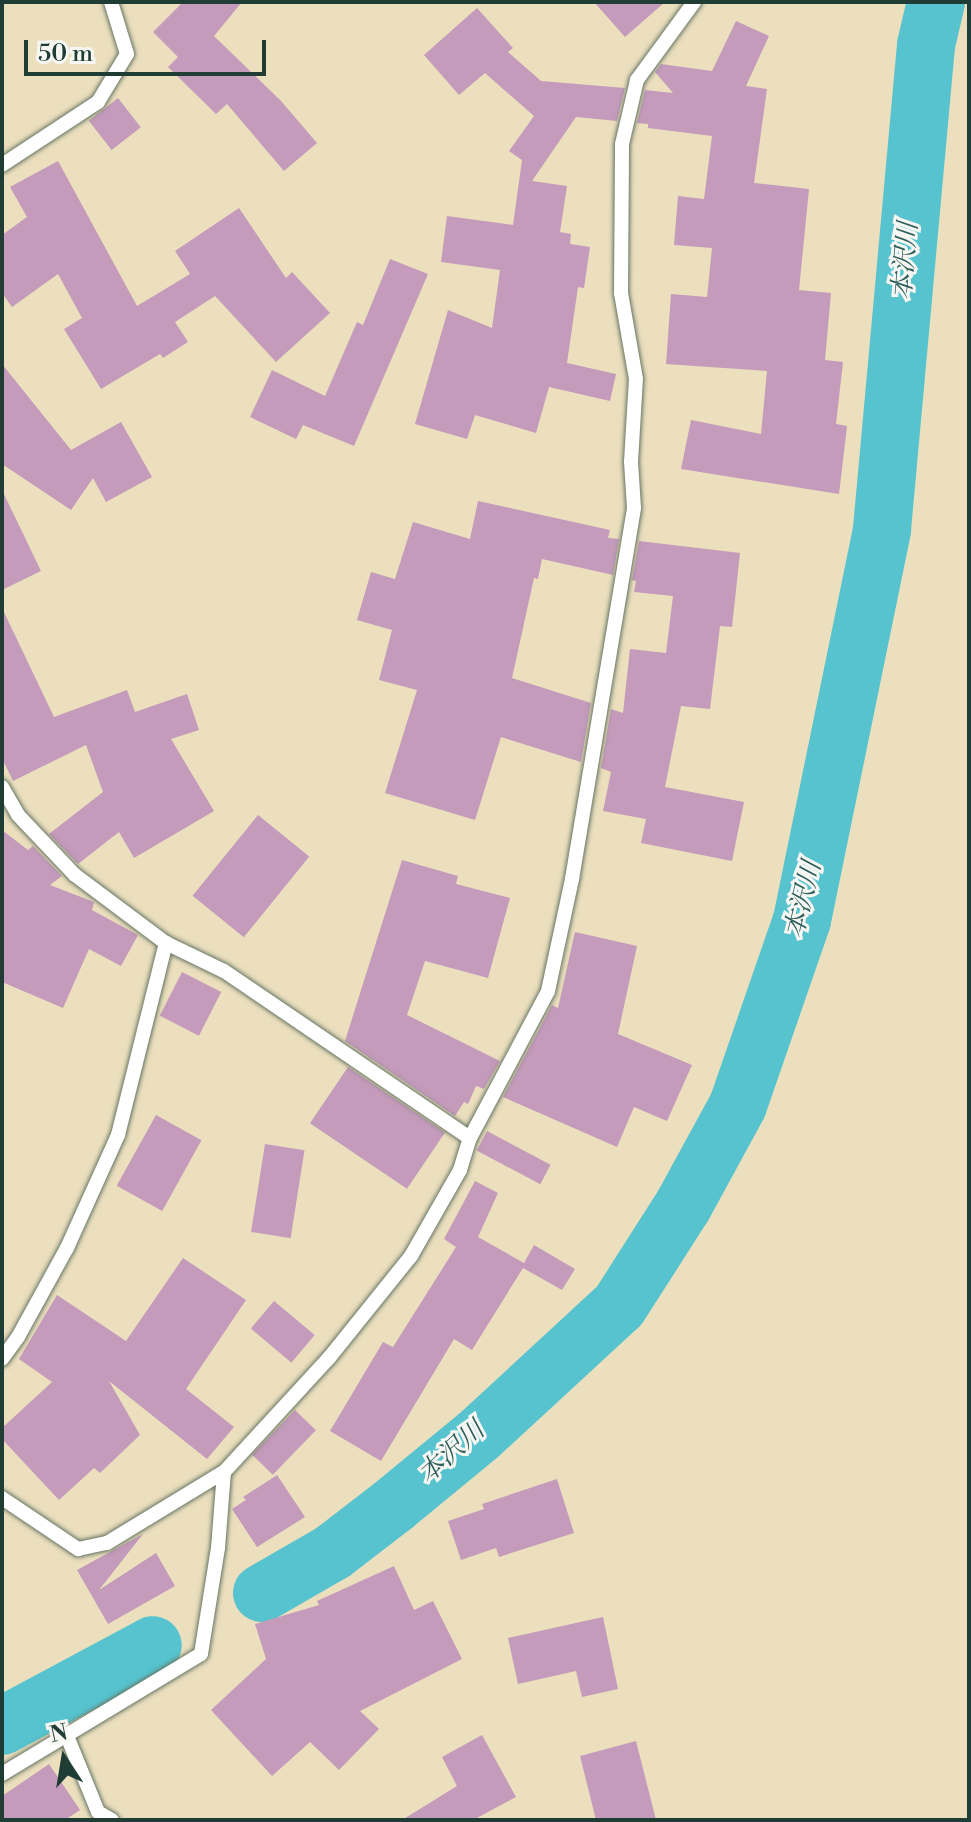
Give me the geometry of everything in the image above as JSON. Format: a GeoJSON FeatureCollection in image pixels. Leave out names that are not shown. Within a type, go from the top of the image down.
{"type":"FeatureCollection","features":[{"type":"Feature","properties":{"kind":"lane"},"geometry":{"type":"LineString","coordinates":[[2,165],[98,102],[127,54],[111,2]]}},
{"type":"Feature","properties":{"kind":"lane"},"geometry":{"type":"LineString","coordinates":[[2,1498],[78,1549],[107,1543],[224,1472],[329,1358],[411,1256],[460,1170],[470,1138],[548,991],[572,879],[634,508],[631,462],[636,379],[621,293],[622,144],[637,80],[694,2]]}},
{"type":"Feature","properties":{"kind":"lane"},"geometry":{"type":"LineString","coordinates":[[2,787],[18,815],[75,875],[166,943],[224,971],[470,1138]]}},
{"type":"Feature","properties":{"kind":"lane"},"geometry":{"type":"LineString","coordinates":[[2,1359],[18,1337],[67,1248],[118,1135],[166,943]]}},
{"type":"Feature","properties":{"kind":"lane"},"geometry":{"type":"LineString","coordinates":[[2,1774],[201,1654],[218,1548],[224,1472]]}},
{"type":"Feature","properties":{"kind":"lane"},"geometry":{"type":"LineString","coordinates":[[67,1736],[98,1812],[112,1820]]}},
{"type":"Feature","properties":{"kind":"building"},"geometry":{"type":"Polygon","coordinates":[[[183,2],[242,2],[214,36],[281,101],[317,143],[284,171],[227,104],[216,114],[168,67],[178,57],[153,32],[183,2]]]}},
{"type":"Feature","properties":{"kind":"building"},"geometry":{"type":"Polygon","coordinates":[[[594,2],[665,2],[625,37],[594,2]]]}},
{"type":"Feature","properties":{"kind":"building"},"geometry":{"type":"Polygon","coordinates":[[[477,8],[513,48],[508,52],[541,81],[625,88],[617,121],[576,117],[532,181],[567,186],[560,232],[571,234],[570,244],[590,247],[584,288],[578,287],[567,363],[616,374],[610,401],[549,387],[536,433],[475,415],[467,439],[415,424],[448,310],[492,328],[500,270],[441,262],[447,216],[513,225],[522,160],[509,151],[534,116],[485,73],[459,95],[424,55],[477,8]]]}},
{"type":"Feature","properties":{"kind":"building"},"geometry":{"type":"Polygon","coordinates":[[[736,21],[769,36],[746,86],[767,89],[754,183],[809,189],[799,290],[831,293],[825,360],[843,362],[836,424],[847,426],[839,494],[681,469],[691,420],[761,434],[767,371],[666,364],[671,294],[707,297],[712,248],[674,245],[678,196],[704,199],[712,136],[648,128],[648,124],[637,123],[645,90],[673,93],[655,72],[661,64],[712,71],[736,21]]]}},
{"type":"Feature","properties":{"kind":"building"},"geometry":{"type":"Polygon","coordinates":[[[118,98],[141,127],[112,150],[89,121],[118,98]]]}},
{"type":"Feature","properties":{"kind":"building"},"geometry":{"type":"Polygon","coordinates":[[[58,161],[137,306],[190,274],[175,251],[239,208],[286,278],[292,272],[330,313],[276,362],[215,296],[175,322],[188,342],[163,358],[160,354],[101,389],[64,329],[82,318],[58,274],[12,307],[2,293],[2,235],[27,217],[10,187],[58,161]]]}},
{"type":"Feature","properties":{"kind":"building"},"geometry":{"type":"Polygon","coordinates":[[[390,259],[428,274],[354,446],[303,425],[296,439],[250,417],[272,370],[325,396],[357,322],[363,325],[390,259]]]}},
{"type":"Feature","properties":{"kind":"building"},"geometry":{"type":"Polygon","coordinates":[[[2,364],[71,450],[121,422],[152,477],[106,502],[93,478],[71,510],[2,464],[2,364]]]}},
{"type":"Feature","properties":{"kind":"building"},"geometry":{"type":"Polygon","coordinates":[[[2,490],[41,571],[2,590],[2,490]]]}},
{"type":"Feature","properties":{"kind":"building"},"geometry":{"type":"Polygon","coordinates":[[[478,501],[610,530],[608,538],[619,539],[613,575],[542,559],[538,579],[534,578],[512,678],[591,703],[581,762],[501,737],[475,820],[385,793],[417,690],[379,680],[392,630],[357,620],[371,572],[395,579],[413,522],[470,539],[478,501]]]}},
{"type":"Feature","properties":{"kind":"building"},"geometry":{"type":"Polygon","coordinates":[[[639,541],[740,553],[732,627],[720,626],[710,709],[681,706],[665,787],[744,802],[732,861],[641,843],[646,819],[603,811],[611,772],[601,768],[611,709],[623,713],[630,649],[666,653],[673,596],[634,592],[636,581],[632,580],[639,541]]]}},
{"type":"Feature","properties":{"kind":"building"},"geometry":{"type":"Polygon","coordinates":[[[2,608],[54,717],[127,690],[135,712],[187,694],[199,730],[171,739],[214,811],[134,858],[119,832],[78,864],[49,834],[103,792],[86,745],[13,781],[2,758],[2,608]]]}},
{"type":"Feature","properties":{"kind":"building"},"geometry":{"type":"Polygon","coordinates":[[[258,815],[309,857],[244,937],[193,896],[258,815]]]}},
{"type":"Feature","properties":{"kind":"building"},"geometry":{"type":"Polygon","coordinates":[[[2,830],[28,850],[33,846],[62,876],[50,885],[94,902],[92,910],[138,935],[121,966],[89,949],[63,1008],[2,982],[2,830]]]}},
{"type":"Feature","properties":{"kind":"building"},"geometry":{"type":"Polygon","coordinates":[[[402,860],[458,876],[456,884],[510,898],[488,978],[425,961],[407,1015],[500,1061],[484,1089],[476,1086],[468,1104],[464,1102],[455,1116],[345,1041],[402,860]]]}},
{"type":"Feature","properties":{"kind":"building"},"geometry":{"type":"Polygon","coordinates":[[[575,932],[637,946],[618,1034],[692,1065],[667,1121],[634,1107],[617,1147],[503,1097],[552,1005],[558,1008],[575,932]]]}},
{"type":"Feature","properties":{"kind":"building"},"geometry":{"type":"Polygon","coordinates":[[[182,972],[221,992],[199,1036],[160,1016],[182,972]]]}},
{"type":"Feature","properties":{"kind":"building"},"geometry":{"type":"Polygon","coordinates":[[[348,1067],[445,1132],[407,1189],[310,1123],[348,1067]]]}},
{"type":"Feature","properties":{"kind":"building"},"geometry":{"type":"Polygon","coordinates":[[[156,1115],[201,1140],[162,1211],[117,1186],[156,1115]]]}},
{"type":"Feature","properties":{"kind":"building"},"geometry":{"type":"Polygon","coordinates":[[[487,1131],[551,1165],[540,1184],[477,1150],[487,1131]]]}},
{"type":"Feature","properties":{"kind":"building"},"geometry":{"type":"Polygon","coordinates":[[[265,1144],[305,1150],[291,1238],[251,1232],[265,1144]]]}},
{"type":"Feature","properties":{"kind":"building"},"geometry":{"type":"Polygon","coordinates":[[[475,1181],[498,1193],[478,1237],[524,1263],[534,1245],[575,1269],[562,1290],[523,1268],[472,1350],[454,1339],[381,1461],[330,1431],[383,1342],[393,1347],[456,1247],[444,1239],[475,1181]]]}},
{"type":"Feature","properties":{"kind":"building"},"geometry":{"type":"Polygon","coordinates":[[[183,1258],[246,1300],[186,1389],[234,1427],[207,1459],[109,1381],[140,1435],[100,1473],[94,1468],[59,1500],[2,1439],[2,1428],[52,1382],[19,1359],[57,1295],[126,1341],[183,1258]]]}},
{"type":"Feature","properties":{"kind":"building"},"geometry":{"type":"Polygon","coordinates":[[[274,1301],[315,1335],[291,1363],[251,1329],[274,1301]]]}},
{"type":"Feature","properties":{"kind":"building"},"geometry":{"type":"Polygon","coordinates":[[[295,1410],[316,1430],[273,1475],[252,1455],[295,1410]]]}},
{"type":"Feature","properties":{"kind":"building"},"geometry":{"type":"Polygon","coordinates":[[[277,1475],[305,1517],[257,1547],[232,1509],[246,1500],[243,1497],[277,1475]]]}},
{"type":"Feature","properties":{"kind":"building"},"geometry":{"type":"Polygon","coordinates":[[[557,1479],[574,1533],[499,1557],[496,1548],[461,1560],[448,1521],[484,1509],[482,1504],[557,1479]]]}},
{"type":"Feature","properties":{"kind":"building"},"geometry":{"type":"Polygon","coordinates":[[[143,1534],[99,1590],[156,1553],[175,1586],[108,1624],[77,1570],[143,1534]]]}},
{"type":"Feature","properties":{"kind":"building"},"geometry":{"type":"Polygon","coordinates":[[[394,1566],[414,1610],[433,1601],[462,1659],[360,1711],[379,1729],[339,1770],[310,1742],[272,1776],[211,1710],[266,1659],[255,1624],[319,1605],[317,1601],[394,1566]]]}},
{"type":"Feature","properties":{"kind":"building"},"geometry":{"type":"Polygon","coordinates":[[[603,1617],[618,1689],[582,1697],[576,1671],[518,1684],[508,1638],[603,1617]]]}},
{"type":"Feature","properties":{"kind":"building"},"geometry":{"type":"Polygon","coordinates":[[[482,1735],[516,1797],[473,1820],[402,1820],[457,1786],[442,1757],[482,1735]]]}},
{"type":"Feature","properties":{"kind":"building"},"geometry":{"type":"Polygon","coordinates":[[[636,1741],[656,1820],[596,1820],[580,1756],[636,1741]]]}},
{"type":"Feature","properties":{"kind":"building"},"geometry":{"type":"Polygon","coordinates":[[[49,1764],[80,1810],[65,1820],[2,1820],[2,1796],[49,1764]]]}},
{"type":"Feature","properties":{"kind":"waterway","name":"本沢川"},"geometry":{"type":"LineString","coordinates":[[262,1593],[333,1552],[394,1505],[479,1435],[619,1306],[683,1206],[738,1105],[802,920],[882,529],[926,45],[936,2]]}},
{"type":"Feature","properties":{"kind":"waterway","name":"本沢川"},"geometry":{"type":"LineString","coordinates":[[2,1726],[153,1645]]}}]}
